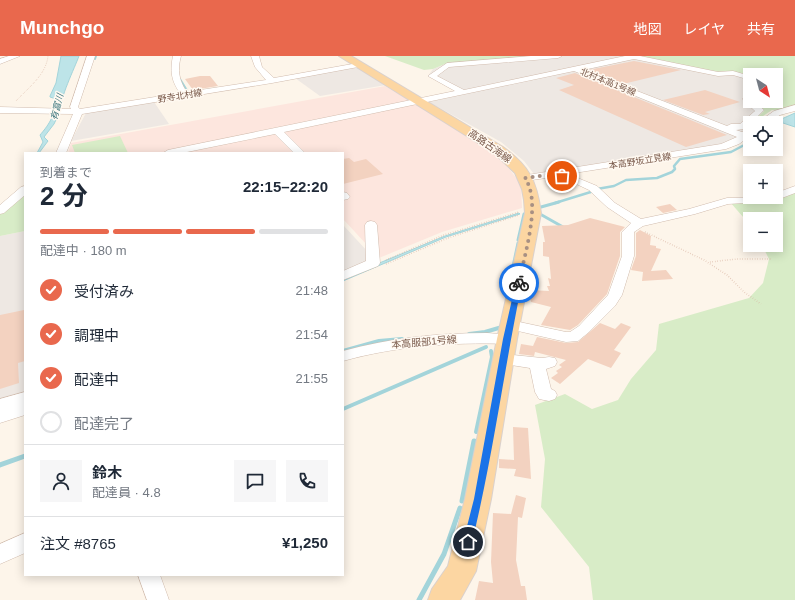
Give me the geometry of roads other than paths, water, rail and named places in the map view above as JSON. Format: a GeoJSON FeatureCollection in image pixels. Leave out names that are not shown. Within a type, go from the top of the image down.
{"type":"FeatureCollection","features":[{"type":"Feature","properties":{"kind":"main road","name":"高路古海線"},"geometry":{"type":"LineString","coordinates":[[351,60],[488,142],[511,158],[529,184],[533,209],[508,332],[478,499],[460,571],[443,600]]}},
{"type":"Feature","properties":{"kind":"street"},"geometry":{"type":"LineString","coordinates":[[0,62],[16,56]]}},
{"type":"Feature","properties":{"kind":"street"},"geometry":{"type":"LineString","coordinates":[[61,152],[64,141],[78,112],[74,107],[90,56]]}},
{"type":"Feature","properties":{"kind":"street"},"geometry":{"type":"LineString","coordinates":[[176,56],[174,76],[177,84],[185,95]]}},
{"type":"Feature","properties":{"kind":"street"},"geometry":{"type":"LineString","coordinates":[[255,56],[261,72],[272,81]]}},
{"type":"Feature","properties":{"kind":"street"},"geometry":{"type":"LineString","coordinates":[[464,93],[432,76],[447,65],[558,56]]}},
{"type":"Feature","properties":{"kind":"street"},"geometry":{"type":"LineString","coordinates":[[575,69],[632,56],[718,74],[733,72],[743,76]]}},
{"type":"Feature","properties":{"kind":"street","name":"野寺北村線"},"geometry":{"type":"LineString","coordinates":[[3,110],[68,110],[78,112],[272,81],[351,60]]}},
{"type":"Feature","properties":{"kind":"street","name":"北村本高1号線"},"geometry":{"type":"LineString","coordinates":[[173,152],[575,69],[720,128],[743,133]]}},
{"type":"Feature","properties":{"kind":"street"},"geometry":{"type":"LineString","coordinates":[[720,128],[742,127],[759,112],[760,110],[757,108]]}},
{"type":"Feature","properties":{"kind":"street"},"geometry":{"type":"LineString","coordinates":[[772,116],[776,113],[795,108]]}},
{"type":"Feature","properties":{"kind":"street"},"geometry":{"type":"LineString","coordinates":[[278,131],[299,152]]}},
{"type":"Feature","properties":{"kind":"street","name":"本高野坂立見線"},"geometry":{"type":"LineString","coordinates":[[525,178],[708,150],[736,142],[743,136]]}},
{"type":"Feature","properties":{"kind":"street"},"geometry":{"type":"LineString","coordinates":[[555,174],[576,180],[593,188],[611,205],[636,224],[691,212],[727,201],[774,198],[795,189]]}},
{"type":"Feature","properties":{"kind":"street"},"geometry":{"type":"LineString","coordinates":[[0,211],[24,190]]}},
{"type":"Feature","properties":{"kind":"street","name":"本高服部1号線"},"geometry":{"type":"LineString","coordinates":[[344,356],[382,345],[466,338],[508,332],[574,337],[601,314],[615,295],[628,256],[628,232],[636,224]]}},
{"type":"Feature","properties":{"kind":"street"},"geometry":{"type":"LineString","coordinates":[[344,276],[379,264],[371,225]]}},
{"type":"Feature","properties":{"kind":"street"},"geometry":{"type":"LineString","coordinates":[[504,359],[543,363],[543,392],[544,395],[549,395]]}},
{"type":"Feature","properties":{"kind":"street"},"geometry":{"type":"LineString","coordinates":[[0,405],[24,398]]}},
{"type":"Feature","properties":{"kind":"street"},"geometry":{"type":"LineString","coordinates":[[0,416],[24,409]]}},
{"type":"Feature","properties":{"kind":"street"},"geometry":{"type":"LineString","coordinates":[[0,554],[24,543]]}},
{"type":"Feature","properties":{"kind":"street"},"geometry":{"type":"LineString","coordinates":[[456,600],[460,571]]}},
{"type":"Feature","properties":{"kind":"street"},"geometry":{"type":"LineString","coordinates":[[149,576],[158,600]]}},
{"type":"Feature","properties":{"kind":"water","name":"有富川"},"geometry":{"type":"Polygon","coordinates":[[[61,56],[79,56],[62,98],[61,109],[54,124],[44,137],[48,141],[40,152],[38,152],[43,142],[40,135],[54,112],[53,103],[56,99],[50,96],[56,83],[61,56]]]}},
{"type":"Feature","properties":{"kind":"water"},"geometry":{"type":"Polygon","coordinates":[[[795,113],[795,127],[783,123],[783,118],[795,113]]]}},
{"type":"Feature","properties":{"kind":"water"},"geometry":{"type":"Polygon","coordinates":[[[519,213],[520,214],[446,237],[344,281],[344,278],[445,236],[519,213]]]}},
{"type":"Feature","properties":{"kind":"waterway"},"geometry":{"type":"LineString","coordinates":[[180,79],[188,92],[193,93]]}},
{"type":"Feature","properties":{"kind":"waterway"},"geometry":{"type":"LineString","coordinates":[[597,189],[614,186],[626,180],[657,178],[672,172],[675,169],[674,166],[680,159],[731,152],[743,146]]}},
{"type":"Feature","properties":{"kind":"waterway"},"geometry":{"type":"LineString","coordinates":[[555,203],[594,191]]}},
{"type":"Feature","properties":{"kind":"waterway"},"geometry":{"type":"LineString","coordinates":[[541,207],[559,202]]}},
{"type":"Feature","properties":{"kind":"waterway"},"geometry":{"type":"LineString","coordinates":[[518,240],[524,214]]}},
{"type":"Feature","properties":{"kind":"waterway"},"geometry":{"type":"LineString","coordinates":[[540,214],[563,227]]}},
{"type":"Feature","properties":{"kind":"waterway"},"geometry":{"type":"LineString","coordinates":[[507,295],[518,243]]}},
{"type":"Feature","properties":{"kind":"waterway"},"geometry":{"type":"LineString","coordinates":[[469,334],[485,332],[502,327],[502,325]]}},
{"type":"Feature","properties":{"kind":"waterway"},"geometry":{"type":"LineString","coordinates":[[344,351],[379,341],[402,339]]}},
{"type":"Feature","properties":{"kind":"waterway"},"geometry":{"type":"LineString","coordinates":[[344,409],[486,347]]}},
{"type":"Feature","properties":{"kind":"waterway"},"geometry":{"type":"LineString","coordinates":[[476,432],[492,357],[491,351]]}},
{"type":"Feature","properties":{"kind":"waterway"},"geometry":{"type":"LineString","coordinates":[[462,501],[474,441]]}},
{"type":"Feature","properties":{"kind":"waterway"},"geometry":{"type":"LineString","coordinates":[[0,465],[24,456]]}},
{"type":"Feature","properties":{"kind":"waterway"},"geometry":{"type":"LineString","coordinates":[[419,600],[444,554],[460,508]]}}]}
